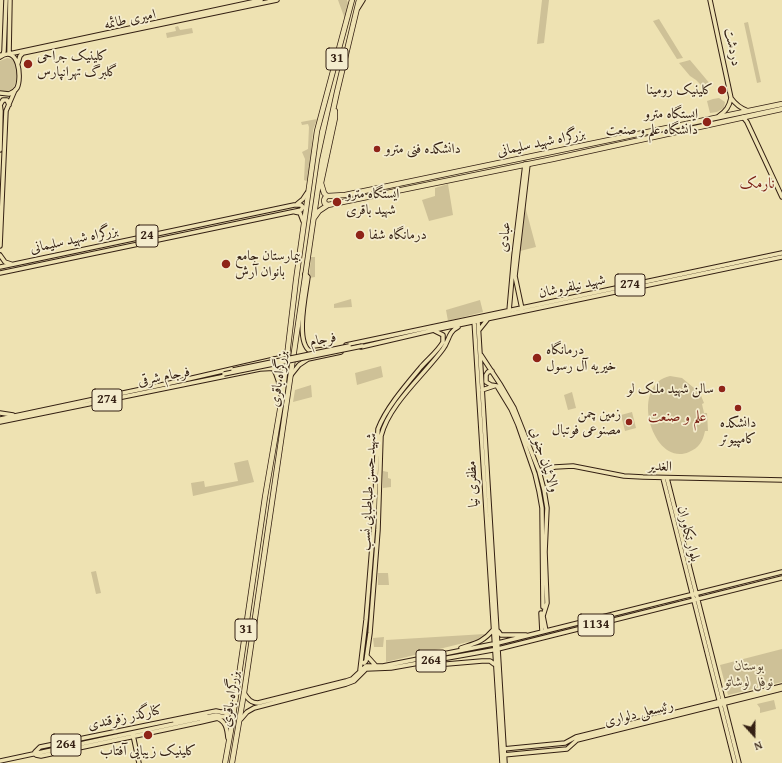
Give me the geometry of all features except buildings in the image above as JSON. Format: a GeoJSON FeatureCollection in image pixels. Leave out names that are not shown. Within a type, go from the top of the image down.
{"type":"FeatureCollection","features":[{"type":"Feature","properties":{"kind":"highway","name":"31"},"geometry":{"type":"LineString","coordinates":[[304,224],[317,131],[352,0]]}},
{"type":"Feature","properties":{"kind":"highway","name":"بزرگراه باقری"},"geometry":{"type":"LineString","coordinates":[[232,763],[244,693],[322,161],[359,0]]}},
{"type":"Feature","properties":{"kind":"highway"},"geometry":{"type":"LineString","coordinates":[[312,223],[319,211],[328,205],[325,204],[324,201],[327,196],[324,193],[321,183],[335,118],[336,97]]}},
{"type":"Feature","properties":{"kind":"highway","name":"بزرگراه شهید سلیمانی"},"geometry":{"type":"LineString","coordinates":[[327,196],[345,196],[719,116],[782,104]]}},
{"type":"Feature","properties":{"kind":"highway","name":"بزرگراه شهید سلیمانی"},"geometry":{"type":"LineString","coordinates":[[328,205],[553,159],[782,109]]}},
{"type":"Feature","properties":{"kind":"highway"},"geometry":{"type":"LineString","coordinates":[[320,118],[324,122],[331,121]]}},
{"type":"Feature","properties":{"kind":"highway"},"geometry":{"type":"LineString","coordinates":[[317,131],[323,129],[328,133]]}},
{"type":"Feature","properties":{"kind":"highway"},"geometry":{"type":"LineString","coordinates":[[564,149],[566,156]]}},
{"type":"Feature","properties":{"kind":"highway"},"geometry":{"type":"LineString","coordinates":[[553,151],[555,154],[553,159]]}},
{"type":"Feature","properties":{"kind":"highway","name":"بزرگراه باقری"},"geometry":{"type":"LineString","coordinates":[[225,763],[265,497],[282,398],[304,224]]}},
{"type":"Feature","properties":{"kind":"highway"},"geometry":{"type":"LineString","coordinates":[[296,280],[300,282],[304,281]]}},
{"type":"Feature","properties":{"kind":"highway"},"geometry":{"type":"LineString","coordinates":[[295,291],[299,290],[303,292]]}},
{"type":"Feature","properties":{"kind":"highway"},"geometry":{"type":"LineString","coordinates":[[265,497],[269,499],[273,498]]}},
{"type":"Feature","properties":{"kind":"highway"},"geometry":{"type":"LineString","coordinates":[[264,507],[268,506],[271,509]]}},
{"type":"Feature","properties":{"kind":"main road"},"geometry":{"type":"LineString","coordinates":[[1,56],[6,0]]}},
{"type":"Feature","properties":{"kind":"main road"},"geometry":{"type":"LineString","coordinates":[[10,0],[9,54],[15,58],[18,63]]}},
{"type":"Feature","properties":{"kind":"main road","name":"امیری طائمه"},"geometry":{"type":"LineString","coordinates":[[20,56],[23,54],[261,0]]}},
{"type":"Feature","properties":{"kind":"main road","name":"امیری طائمه"},"geometry":{"type":"LineString","coordinates":[[1,56],[277,0]]}},
{"type":"Feature","properties":{"kind":"main road"},"geometry":{"type":"LineString","coordinates":[[348,0],[349,14]]}},
{"type":"Feature","properties":{"kind":"main road"},"geometry":{"type":"LineString","coordinates":[[357,9],[363,0]]}},
{"type":"Feature","properties":{"kind":"main road","name":"دردشت"},"geometry":{"type":"LineString","coordinates":[[710,0],[731,98]]}},
{"type":"Feature","properties":{"kind":"main road"},"geometry":{"type":"LineString","coordinates":[[0,246],[5,120],[6,111],[18,86],[18,63],[20,56],[16,56],[16,52]]}},
{"type":"Feature","properties":{"kind":"main road"},"geometry":{"type":"LineString","coordinates":[[0,93],[9,94],[15,90]]}},
{"type":"Feature","properties":{"kind":"main road"},"geometry":{"type":"LineString","coordinates":[[731,98],[740,108],[748,110]]}},
{"type":"Feature","properties":{"kind":"main road"},"geometry":{"type":"LineString","coordinates":[[719,116],[725,112],[729,106],[731,98]]}},
{"type":"Feature","properties":{"kind":"main road"},"geometry":{"type":"LineString","coordinates":[[0,150],[0,105],[3,100],[7,100],[9,105]]}},
{"type":"Feature","properties":{"kind":"main road"},"geometry":{"type":"LineString","coordinates":[[743,117],[748,122],[782,196]]}},
{"type":"Feature","properties":{"kind":"main road","name":"عبادی"},"geometry":{"type":"LineString","coordinates":[[522,310],[515,276],[527,164]]}},
{"type":"Feature","properties":{"kind":"main road","name":"عبادی"},"geometry":{"type":"LineString","coordinates":[[509,312],[514,255],[527,164]]}},
{"type":"Feature","properties":{"kind":"main road"},"geometry":{"type":"LineString","coordinates":[[294,205],[303,200],[310,187]]}},
{"type":"Feature","properties":{"kind":"main road"},"geometry":{"type":"LineString","coordinates":[[292,212],[301,210],[303,207],[301,204],[294,205]]}},
{"type":"Feature","properties":{"kind":"main road","name":"بزرگراه شهید سلیمانی"},"geometry":{"type":"LineString","coordinates":[[0,267],[294,205]]}},
{"type":"Feature","properties":{"kind":"main road"},"geometry":{"type":"LineString","coordinates":[[292,212],[300,214],[304,224]]}},
{"type":"Feature","properties":{"kind":"main road","name":"بزرگراه شهید سلیمانی"},"geometry":{"type":"LineString","coordinates":[[0,273],[292,212]]}},
{"type":"Feature","properties":{"kind":"main road","name":"شهید نیلفروشان"},"geometry":{"type":"LineString","coordinates":[[367,343],[466,324],[476,320],[489,319],[522,310],[782,253]]}},
{"type":"Feature","properties":{"kind":"main road"},"geometry":{"type":"LineString","coordinates":[[0,254],[5,262],[14,264]]}},
{"type":"Feature","properties":{"kind":"main road","name":"شهید نیلفروشان"},"geometry":{"type":"LineString","coordinates":[[367,343],[509,312],[782,257]]}},
{"type":"Feature","properties":{"kind":"main road"},"geometry":{"type":"LineString","coordinates":[[305,274],[308,277],[301,332],[307,350],[312,352],[367,343]]}},
{"type":"Feature","properties":{"kind":"main road"},"geometry":{"type":"LineString","coordinates":[[479,330],[489,319]]}},
{"type":"Feature","properties":{"kind":"main road","name":"مظفری نیا"},"geometry":{"type":"LineString","coordinates":[[476,320],[479,330],[477,342],[480,354],[493,630],[496,644]]}},
{"type":"Feature","properties":{"kind":"main road","name":"مظفری نیا"},"geometry":{"type":"LineString","coordinates":[[476,320],[487,504],[497,628],[496,644]]}},
{"type":"Feature","properties":{"kind":"main road","name":"شهید حسن طباطبایی نسب"},"geometry":{"type":"LineString","coordinates":[[367,656],[378,530],[381,436],[384,426],[390,416],[410,388],[444,347],[451,332],[466,324]]}},
{"type":"Feature","properties":{"kind":"main road","name":"شهید حسن طباطبایی نسب"},"geometry":{"type":"LineString","coordinates":[[360,671],[366,620],[374,522],[378,429],[381,420],[393,403],[442,344],[444,339],[442,334],[434,330]]}},
{"type":"Feature","properties":{"kind":"main road"},"geometry":{"type":"LineString","coordinates":[[291,375],[299,365],[308,359],[367,343]]}},
{"type":"Feature","properties":{"kind":"main road","name":"فرجام"},"geometry":{"type":"LineString","coordinates":[[213,373],[224,373],[367,343]]}},
{"type":"Feature","properties":{"kind":"main road"},"geometry":{"type":"LineString","coordinates":[[307,350],[303,352],[302,355],[304,358],[308,359]]}},
{"type":"Feature","properties":{"kind":"main road"},"geometry":{"type":"LineString","coordinates":[[213,373],[282,357],[287,354]]}},
{"type":"Feature","properties":{"kind":"main road","name":"والائیان جنوبی"},"geometry":{"type":"LineString","coordinates":[[480,354],[492,371],[513,408],[538,473],[546,502],[543,552],[545,604],[543,616],[544,631]]}},
{"type":"Feature","properties":{"kind":"main road"},"geometry":{"type":"LineString","coordinates":[[430,357],[433,357],[434,359]]}},
{"type":"Feature","properties":{"kind":"main road"},"geometry":{"type":"LineString","coordinates":[[215,378],[260,369],[278,368],[280,364],[278,360],[274,359]]}},
{"type":"Feature","properties":{"kind":"main road"},"geometry":{"type":"LineString","coordinates":[[486,375],[487,364]]}},
{"type":"Feature","properties":{"kind":"main road"},"geometry":{"type":"LineString","coordinates":[[272,368],[277,374],[282,398]]}},
{"type":"Feature","properties":{"kind":"main road"},"geometry":{"type":"LineString","coordinates":[[486,375],[488,372],[492,371]]}},
{"type":"Feature","properties":{"kind":"main road","name":"فرجام شرقی"},"geometry":{"type":"LineString","coordinates":[[0,422],[154,388],[213,373]]}},
{"type":"Feature","properties":{"kind":"main road","name":"فرجام"},"geometry":{"type":"LineString","coordinates":[[215,378],[224,373]]}},
{"type":"Feature","properties":{"kind":"main road","name":"والائیان جنوبی"},"geometry":{"type":"LineString","coordinates":[[486,375],[486,382],[490,385],[497,386],[513,408]]}},
{"type":"Feature","properties":{"kind":"main road","name":"فرجام شرقی"},"geometry":{"type":"LineString","coordinates":[[0,418],[154,388],[215,378]]}},
{"type":"Feature","properties":{"kind":"main road"},"geometry":{"type":"LineString","coordinates":[[482,390],[497,386]]}},
{"type":"Feature","properties":{"kind":"main road"},"geometry":{"type":"LineString","coordinates":[[0,413],[6,413],[14,416]]}},
{"type":"Feature","properties":{"kind":"main road"},"geometry":{"type":"LineString","coordinates":[[0,426],[11,420]]}},
{"type":"Feature","properties":{"kind":"main road","name":"الغدیر"},"geometry":{"type":"LineString","coordinates":[[538,473],[555,467],[573,466],[624,476],[782,480]]}},
{"type":"Feature","properties":{"kind":"main road","name":"بلوار تکاوران"},"geometry":{"type":"LineString","coordinates":[[665,478],[698,594],[697,600]]}},
{"type":"Feature","properties":{"kind":"main road","name":"بلوار تکاوران"},"geometry":{"type":"LineString","coordinates":[[665,478],[693,595],[697,600]]}},
{"type":"Feature","properties":{"kind":"main road","name":"1134"},"geometry":{"type":"LineString","coordinates":[[496,644],[782,572]]}},
{"type":"Feature","properties":{"kind":"main road","name":"1134"},"geometry":{"type":"LineString","coordinates":[[496,649],[782,578]]}},
{"type":"Feature","properties":{"kind":"main road"},"geometry":{"type":"LineString","coordinates":[[697,600],[735,763]]}},
{"type":"Feature","properties":{"kind":"main road"},"geometry":{"type":"LineString","coordinates":[[497,628],[501,635],[529,635]]}},
{"type":"Feature","properties":{"kind":"main road"},"geometry":{"type":"LineString","coordinates":[[439,654],[478,642],[485,638],[493,630]]}},
{"type":"Feature","properties":{"kind":"main road"},"geometry":{"type":"LineString","coordinates":[[496,644],[495,667],[503,749]]}},
{"type":"Feature","properties":{"kind":"main road","name":"264"},"geometry":{"type":"LineString","coordinates":[[253,703],[346,681],[352,679],[366,666],[383,666],[478,646],[496,644]]}},
{"type":"Feature","properties":{"kind":"main road"},"geometry":{"type":"LineString","coordinates":[[478,646],[483,648],[478,652]]}},
{"type":"Feature","properties":{"kind":"main road"},"geometry":{"type":"LineString","coordinates":[[496,649],[503,749],[502,763]]}},
{"type":"Feature","properties":{"kind":"main road","name":"264"},"geometry":{"type":"LineString","coordinates":[[239,722],[247,712],[254,708],[346,684],[354,681],[364,670],[367,669],[383,669],[496,649]]}},
{"type":"Feature","properties":{"kind":"main road"},"geometry":{"type":"LineString","coordinates":[[361,662],[365,663],[367,656]]}},
{"type":"Feature","properties":{"kind":"main road"},"geometry":{"type":"LineString","coordinates":[[367,656],[376,666]]}},
{"type":"Feature","properties":{"kind":"main road"},"geometry":{"type":"LineString","coordinates":[[421,663],[434,665],[490,661],[493,662],[495,667]]}},
{"type":"Feature","properties":{"kind":"main road","name":"رئیسعلی دلواری"},"geometry":{"type":"LineString","coordinates":[[722,703],[782,686]]}},
{"type":"Feature","properties":{"kind":"main road","name":"رئیسعلی دلواری"},"geometry":{"type":"LineString","coordinates":[[503,749],[565,743],[576,739],[782,689]]}},
{"type":"Feature","properties":{"kind":"main road"},"geometry":{"type":"LineString","coordinates":[[244,693],[253,703],[251,706],[254,708]]}},
{"type":"Feature","properties":{"kind":"main road","name":"264"},"geometry":{"type":"LineString","coordinates":[[0,760],[228,710],[235,701]]}},
{"type":"Feature","properties":{"kind":"main road"},"geometry":{"type":"LineString","coordinates":[[722,703],[739,763]]}},
{"type":"Feature","properties":{"kind":"main road"},"geometry":{"type":"LineString","coordinates":[[216,717],[216,715],[224,717],[228,715],[220,712]]}},
{"type":"Feature","properties":{"kind":"main road"},"geometry":{"type":"LineString","coordinates":[[216,717],[223,721],[226,726],[229,744]]}},
{"type":"Feature","properties":{"kind":"main road","name":"264"},"geometry":{"type":"LineString","coordinates":[[132,732],[216,717]]}},
{"type":"Feature","properties":{"kind":"main road"},"geometry":{"type":"LineString","coordinates":[[132,732],[139,763]]}},
{"type":"Feature","properties":{"kind":"main road","name":"رئیسعلی دلواری"},"geometry":{"type":"LineString","coordinates":[[503,755],[567,749],[576,739]]}},
{"type":"Feature","properties":{"kind":"main road"},"geometry":{"type":"LineString","coordinates":[[503,755],[505,763]]}},
{"type":"Feature","properties":{"kind":"green space"},"geometry":{"type":"Polygon","coordinates":[[[338,0],[347,0],[349,8],[346,22],[338,0]]]}},
{"type":"Feature","properties":{"kind":"green space"},"geometry":{"type":"Polygon","coordinates":[[[542,0],[549,0],[544,43],[537,44],[542,0]]]}},
{"type":"Feature","properties":{"kind":"green space"},"geometry":{"type":"Polygon","coordinates":[[[659,19],[683,58],[677,59],[653,21],[659,19]]]}},
{"type":"Feature","properties":{"kind":"green space"},"geometry":{"type":"Polygon","coordinates":[[[748,22],[761,82],[757,83],[744,23],[748,22]]]}},
{"type":"Feature","properties":{"kind":"green space"},"geometry":{"type":"Polygon","coordinates":[[[178,26],[180,30],[192,28],[193,33],[167,38],[166,33],[176,31],[175,27],[178,26]]]}},
{"type":"Feature","properties":{"kind":"green space"},"geometry":{"type":"Polygon","coordinates":[[[7,58],[12,59],[15,63],[17,75],[14,86],[11,90],[6,91],[0,90],[0,61],[7,58]]]}},
{"type":"Feature","properties":{"kind":"green space"},"geometry":{"type":"Polygon","coordinates":[[[690,60],[711,85],[704,88],[690,76],[679,63],[690,60]]]}},
{"type":"Feature","properties":{"kind":"green space"},"geometry":{"type":"Polygon","coordinates":[[[719,98],[725,102],[724,108],[717,112],[710,113],[707,101],[719,98]]]}},
{"type":"Feature","properties":{"kind":"green space"},"geometry":{"type":"Polygon","coordinates":[[[317,119],[313,130],[309,180],[306,181],[304,180],[305,159],[302,152],[308,149],[309,127],[308,124],[302,125],[301,122],[317,119]]]}},
{"type":"Feature","properties":{"kind":"green space"},"geometry":{"type":"Polygon","coordinates":[[[448,184],[453,215],[429,221],[422,200],[435,196],[435,188],[448,184]]]}},
{"type":"Feature","properties":{"kind":"green space"},"geometry":{"type":"Polygon","coordinates":[[[525,206],[536,247],[520,251],[525,206]]]}},
{"type":"Feature","properties":{"kind":"green space"},"geometry":{"type":"Polygon","coordinates":[[[311,257],[315,257],[315,277],[309,278],[311,257]]]}},
{"type":"Feature","properties":{"kind":"green space"},"geometry":{"type":"Polygon","coordinates":[[[351,299],[352,307],[334,308],[334,304],[351,299]]]}},
{"type":"Feature","properties":{"kind":"green space"},"geometry":{"type":"Polygon","coordinates":[[[480,300],[483,312],[448,321],[446,310],[480,300]]]}},
{"type":"Feature","properties":{"kind":"green space"},"geometry":{"type":"Polygon","coordinates":[[[381,366],[383,377],[357,385],[355,373],[381,366]]]}},
{"type":"Feature","properties":{"kind":"green space"},"geometry":{"type":"Polygon","coordinates":[[[670,376],[682,378],[694,388],[697,386],[704,403],[702,404],[704,413],[707,413],[708,431],[705,431],[702,441],[698,446],[689,452],[676,454],[665,448],[656,437],[650,423],[648,408],[650,394],[657,383],[670,376]]]}},
{"type":"Feature","properties":{"kind":"green space"},"geometry":{"type":"Polygon","coordinates":[[[311,385],[312,397],[293,402],[295,390],[311,385]]]}},
{"type":"Feature","properties":{"kind":"green space"},"geometry":{"type":"Polygon","coordinates":[[[572,392],[576,408],[568,410],[564,395],[572,392]]]}},
{"type":"Feature","properties":{"kind":"green space","name":"زمین چمن مصنوعی فوتبال"},"geometry":{"type":"Polygon","coordinates":[[[632,412],[636,428],[625,431],[621,415],[632,412]]]}},
{"type":"Feature","properties":{"kind":"green space"},"geometry":{"type":"Polygon","coordinates":[[[248,460],[254,482],[193,496],[191,483],[204,481],[205,487],[238,481],[234,463],[248,460]]]}},
{"type":"Feature","properties":{"kind":"green space"},"geometry":{"type":"Polygon","coordinates":[[[383,471],[388,472],[388,478],[391,479],[391,487],[383,488],[383,471]]]}},
{"type":"Feature","properties":{"kind":"green space"},"geometry":{"type":"Polygon","coordinates":[[[96,571],[101,593],[96,594],[91,572],[96,571]]]}},
{"type":"Feature","properties":{"kind":"green space"},"geometry":{"type":"Polygon","coordinates":[[[378,573],[388,573],[389,585],[378,585],[378,573]]]}},
{"type":"Feature","properties":{"kind":"green space"},"geometry":{"type":"Polygon","coordinates":[[[485,634],[476,640],[386,662],[386,640],[485,634]]]}},
{"type":"Feature","properties":{"kind":"green space"},"geometry":{"type":"Polygon","coordinates":[[[384,637],[383,647],[374,647],[373,638],[384,637]]]}},
{"type":"Feature","properties":{"kind":"green space","name":"بوستان نوفل لوشاتو"},"geometry":{"type":"Polygon","coordinates":[[[782,649],[782,682],[728,695],[720,665],[782,649]]]}},
{"type":"Feature","properties":{"kind":"green space"},"geometry":{"type":"Polygon","coordinates":[[[774,700],[776,709],[760,713],[760,708],[757,704],[774,700]]]}},
{"type":"Feature","properties":{"kind":"place","name":"کلینیک جراحی گلبرگ تهرانپارس"},"geometry":{"type":"Point","coordinates":[28,64]}},
{"type":"Feature","properties":{"kind":"place","name":"کلینیک رومینا"},"geometry":{"type":"Point","coordinates":[722,90]}},
{"type":"Feature","properties":{"kind":"place","name":"ایستگاه مترو دانشگاه علم و صنعت"},"geometry":{"type":"Point","coordinates":[707,122]}},
{"type":"Feature","properties":{"kind":"place","name":"دانشکده فنی مترو"},"geometry":{"type":"Point","coordinates":[377,149]}},
{"type":"Feature","properties":{"kind":"place","name":"ایستگاه مترو شهید باقری"},"geometry":{"type":"Point","coordinates":[337,202]}},
{"type":"Feature","properties":{"kind":"place","name":"درمانگاه شفا"},"geometry":{"type":"Point","coordinates":[360,235]}},
{"type":"Feature","properties":{"kind":"place","name":"بیمارستان جامع بانوان آرش"},"geometry":{"type":"Point","coordinates":[226,264]}},
{"type":"Feature","properties":{"kind":"place","name":"درمانگاه خیریه آل رسول"},"geometry":{"type":"Point","coordinates":[537,358]}},
{"type":"Feature","properties":{"kind":"place","name":"سالن شهید ملک لو"},"geometry":{"type":"Point","coordinates":[722,389]}},
{"type":"Feature","properties":{"kind":"place","name":"دانشکده کامپیوتر"},"geometry":{"type":"Point","coordinates":[738,408]}},
{"type":"Feature","properties":{"kind":"place","name":"زمین چمن مصنوعی فوتبال"},"geometry":{"type":"Point","coordinates":[629,422]}},
{"type":"Feature","properties":{"kind":"place","name":"کلینیک زیبایی آفتاب"},"geometry":{"type":"Point","coordinates":[148,735]}},
{"type":"Feature","properties":{"kind":"district","name":"نارمک"},"geometry":{"type":"Point","coordinates":[757,184]}},
{"type":"Feature","properties":{"kind":"district","name":"علم و صنعت"},"geometry":{"type":"Point","coordinates":[677,417]}}]}
